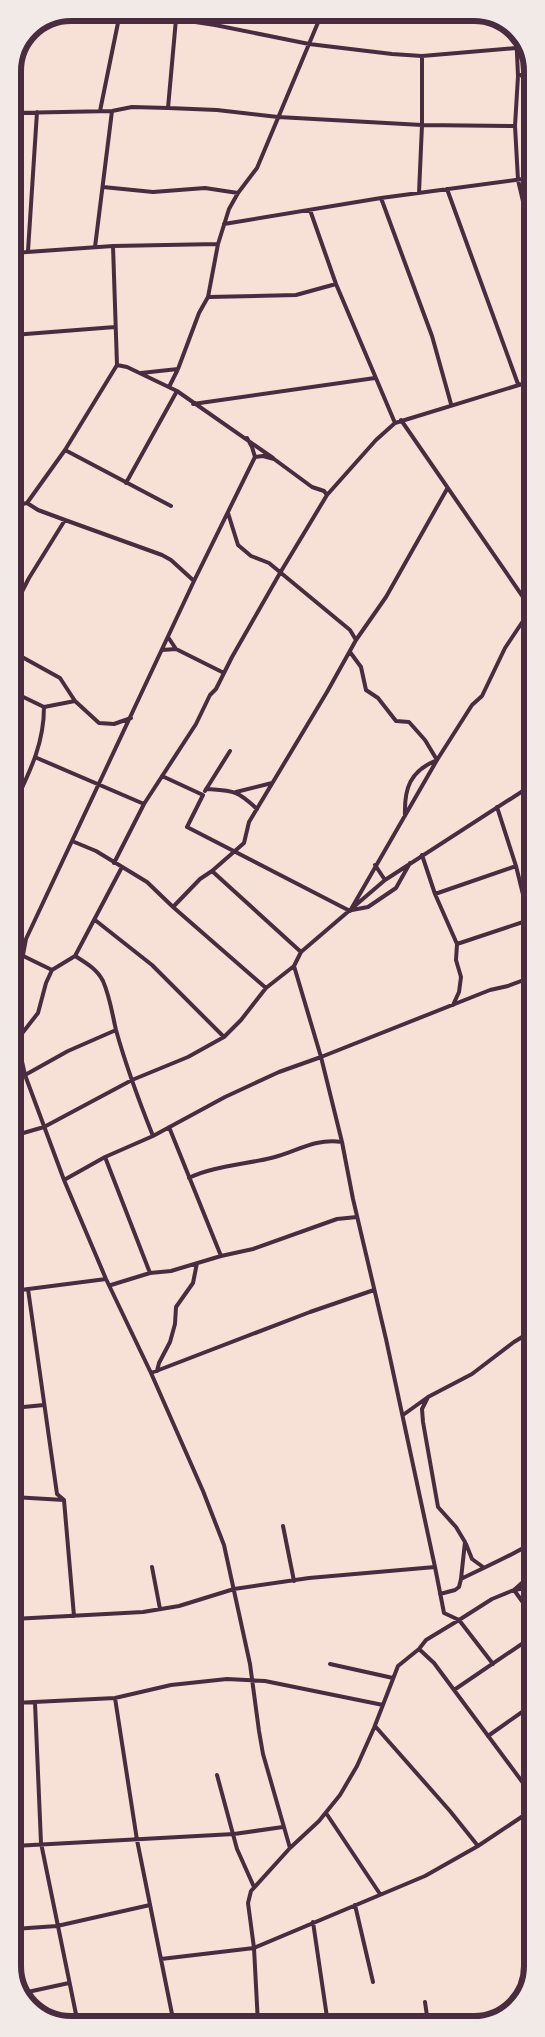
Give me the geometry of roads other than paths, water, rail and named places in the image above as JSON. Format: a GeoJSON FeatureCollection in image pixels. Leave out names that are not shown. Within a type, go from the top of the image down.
{"type":"FeatureCollection","features":[{"type":"Feature","properties":{"kind":"street"},"geometry":{"type":"LineString","coordinates":[[100,111],[118,21]]}},
{"type":"Feature","properties":{"kind":"street"},"geometry":{"type":"LineString","coordinates":[[168,108],[176,21]]}},
{"type":"Feature","properties":{"kind":"street"},"geometry":{"type":"LineString","coordinates":[[189,21],[309,44],[422,56],[516,48]]}},
{"type":"Feature","properties":{"kind":"street"},"geometry":{"type":"LineString","coordinates":[[169,387],[178,369],[199,312],[208,297],[218,244],[224,224],[238,194],[256,168],[319,21]]}},
{"type":"Feature","properties":{"kind":"street"},"geometry":{"type":"LineString","coordinates":[[516,45],[518,76],[515,126],[518,180],[524,205]]}},
{"type":"Feature","properties":{"kind":"street"},"geometry":{"type":"LineString","coordinates":[[419,193],[422,125],[422,56]]}},
{"type":"Feature","properties":{"kind":"street"},"geometry":{"type":"LineString","coordinates":[[518,76],[524,74]]}},
{"type":"Feature","properties":{"kind":"street"},"geometry":{"type":"LineString","coordinates":[[21,113],[112,111],[132,107],[217,110],[278,118],[422,125],[515,126]]}},
{"type":"Feature","properties":{"kind":"street"},"geometry":{"type":"LineString","coordinates":[[95,247],[112,111]]}},
{"type":"Feature","properties":{"kind":"street"},"geometry":{"type":"LineString","coordinates":[[28,251],[36,112]]}},
{"type":"Feature","properties":{"kind":"street"},"geometry":{"type":"LineString","coordinates":[[224,224],[381,198],[524,179]]}},
{"type":"Feature","properties":{"kind":"street"},"geometry":{"type":"LineString","coordinates":[[103,187],[153,192],[205,188],[238,194]]}},
{"type":"Feature","properties":{"kind":"street"},"geometry":{"type":"LineString","coordinates":[[447,189],[518,384]]}},
{"type":"Feature","properties":{"kind":"street"},"geometry":{"type":"LineString","coordinates":[[381,198],[432,336],[451,404]]}},
{"type":"Feature","properties":{"kind":"street"},"geometry":{"type":"LineString","coordinates":[[310,210],[336,284],[395,423]]}},
{"type":"Feature","properties":{"kind":"street"},"geometry":{"type":"LineString","coordinates":[[21,251],[113,246],[218,244]]}},
{"type":"Feature","properties":{"kind":"street"},"geometry":{"type":"LineString","coordinates":[[21,504],[27,502],[65,450],[117,365],[113,246]]}},
{"type":"Feature","properties":{"kind":"street"},"geometry":{"type":"LineString","coordinates":[[208,297],[296,295],[336,284]]}},
{"type":"Feature","properties":{"kind":"street"},"geometry":{"type":"LineString","coordinates":[[21,334],[115,327]]}},
{"type":"Feature","properties":{"kind":"street"},"geometry":{"type":"LineString","coordinates":[[117,365],[140,373],[177,391],[193,404],[247,438],[312,486],[324,491],[327,495]]}},
{"type":"Feature","properties":{"kind":"street"},"geometry":{"type":"LineString","coordinates":[[140,373],[178,369]]}},
{"type":"Feature","properties":{"kind":"street"},"geometry":{"type":"LineString","coordinates":[[193,404],[375,378]]}},
{"type":"Feature","properties":{"kind":"street"},"geometry":{"type":"LineString","coordinates":[[114,863],[144,804],[196,724],[210,695],[216,688],[280,572],[327,495],[376,440],[395,423],[524,383]]}},
{"type":"Feature","properties":{"kind":"street"},"geometry":{"type":"LineString","coordinates":[[126,483],[177,391]]}},
{"type":"Feature","properties":{"kind":"street"},"geometry":{"type":"LineString","coordinates":[[401,420],[524,599]]}},
{"type":"Feature","properties":{"kind":"street"},"geometry":{"type":"LineString","coordinates":[[52,970],[23,954],[26,939],[194,581],[255,457],[252,446],[247,438]]}},
{"type":"Feature","properties":{"kind":"street"},"geometry":{"type":"LineString","coordinates":[[65,450],[171,506]]}},
{"type":"Feature","properties":{"kind":"street"},"geometry":{"type":"LineString","coordinates":[[255,457],[263,456],[274,459]]}},
{"type":"Feature","properties":{"kind":"street"},"geometry":{"type":"LineString","coordinates":[[173,908],[200,879],[244,843],[249,822],[328,692],[356,640],[386,597],[447,489]]}},
{"type":"Feature","properties":{"kind":"street"},"geometry":{"type":"LineString","coordinates":[[27,502],[38,510],[162,555],[171,560],[194,581]]}},
{"type":"Feature","properties":{"kind":"street"},"geometry":{"type":"LineString","coordinates":[[228,513],[238,545],[251,556],[269,563],[350,630],[356,640]]}},
{"type":"Feature","properties":{"kind":"street"},"geometry":{"type":"LineString","coordinates":[[21,594],[65,520]]}},
{"type":"Feature","properties":{"kind":"street"},"geometry":{"type":"LineString","coordinates":[[350,911],[437,760],[472,705],[482,696],[505,648],[524,621]]}},
{"type":"Feature","properties":{"kind":"street"},"geometry":{"type":"LineString","coordinates":[[168,637],[176,649],[224,673]]}},
{"type":"Feature","properties":{"kind":"street"},"geometry":{"type":"LineString","coordinates":[[162,650],[176,649]]}},
{"type":"Feature","properties":{"kind":"street"},"geometry":{"type":"LineString","coordinates":[[350,652],[361,667],[366,690],[378,698],[396,721],[409,722],[437,760]]}},
{"type":"Feature","properties":{"kind":"street"},"geometry":{"type":"LineString","coordinates":[[21,656],[60,678],[75,701],[99,723],[114,724],[131,718]]}},
{"type":"Feature","properties":{"kind":"street"},"geometry":{"type":"LineString","coordinates":[[21,696],[44,707],[75,701]]}},
{"type":"Feature","properties":{"kind":"street"},"geometry":{"type":"LineString","coordinates":[[21,791],[37,758],[39,742],[44,727],[44,707]]}},
{"type":"Feature","properties":{"kind":"street"},"geometry":{"type":"LineString","coordinates":[[230,751],[206,789],[187,827],[350,911],[368,907],[396,888],[411,862]]}},
{"type":"Feature","properties":{"kind":"street"},"geometry":{"type":"LineString","coordinates":[[37,758],[144,804]]}},
{"type":"Feature","properties":{"kind":"street"},"geometry":{"type":"LineString","coordinates":[[405,816],[404,799],[407,786],[416,773],[426,764],[437,760]]}},
{"type":"Feature","properties":{"kind":"street"},"geometry":{"type":"LineString","coordinates":[[162,776],[203,795]]}},
{"type":"Feature","properties":{"kind":"street"},"geometry":{"type":"LineString","coordinates":[[206,789],[236,792],[272,784]]}},
{"type":"Feature","properties":{"kind":"street"},"geometry":{"type":"LineString","coordinates":[[21,1133],[44,1126],[132,1080],[188,1057],[224,1036],[241,1020],[266,988],[294,966],[301,952],[385,880],[524,790]]}},
{"type":"Feature","properties":{"kind":"street"},"geometry":{"type":"LineString","coordinates":[[236,792],[241,794],[257,809]]}},
{"type":"Feature","properties":{"kind":"street"},"geometry":{"type":"LineString","coordinates":[[497,807],[516,866],[524,899]]}},
{"type":"Feature","properties":{"kind":"street"},"geometry":{"type":"LineString","coordinates":[[72,841],[96,851],[147,882],[173,908],[266,988]]}},
{"type":"Feature","properties":{"kind":"street"},"geometry":{"type":"LineString","coordinates":[[422,855],[435,894],[457,944],[456,960],[461,977],[459,992],[453,1005]]}},
{"type":"Feature","properties":{"kind":"street"},"geometry":{"type":"LineString","coordinates":[[375,866],[385,880]]}},
{"type":"Feature","properties":{"kind":"street"},"geometry":{"type":"LineString","coordinates":[[435,894],[516,866]]}},
{"type":"Feature","properties":{"kind":"street"},"geometry":{"type":"LineString","coordinates":[[21,1034],[38,1014],[46,983],[52,970],[74,956],[122,868]]}},
{"type":"Feature","properties":{"kind":"street"},"geometry":{"type":"LineString","coordinates":[[212,871],[301,952]]}},
{"type":"Feature","properties":{"kind":"street"},"geometry":{"type":"LineString","coordinates":[[95,920],[152,965],[224,1036]]}},
{"type":"Feature","properties":{"kind":"street"},"geometry":{"type":"LineString","coordinates":[[457,944],[524,922]]}},
{"type":"Feature","properties":{"kind":"street"},"geometry":{"type":"LineString","coordinates":[[74,956],[93,968],[102,980],[111,1002],[116,1030],[132,1080],[153,1136]]}},
{"type":"Feature","properties":{"kind":"street"},"geometry":{"type":"LineString","coordinates":[[294,966],[321,1057],[342,1142],[357,1217],[403,1415],[444,1613],[459,1620],[494,1664]]}},
{"type":"Feature","properties":{"kind":"street"},"geometry":{"type":"LineString","coordinates":[[64,1180],[105,1157],[153,1136],[278,1072],[321,1057],[490,990],[524,980]]}},
{"type":"Feature","properties":{"kind":"street"},"geometry":{"type":"LineString","coordinates":[[21,1074],[25,1075],[68,1051],[116,1030]]}},
{"type":"Feature","properties":{"kind":"street"},"geometry":{"type":"LineString","coordinates":[[21,1057],[25,1075],[64,1180],[106,1279],[151,1373],[224,1545],[253,1680],[259,1731],[290,1848]]}},
{"type":"Feature","properties":{"kind":"street"},"geometry":{"type":"LineString","coordinates":[[168,1127],[221,1256]]}},
{"type":"Feature","properties":{"kind":"street"},"geometry":{"type":"LineString","coordinates":[[189,1178],[200,1172],[274,1158],[309,1144],[331,1141],[342,1142]]}},
{"type":"Feature","properties":{"kind":"street"},"geometry":{"type":"LineString","coordinates":[[105,1157],[150,1273]]}},
{"type":"Feature","properties":{"kind":"street"},"geometry":{"type":"LineString","coordinates":[[111,1286],[150,1273],[172,1271],[252,1249],[337,1219],[357,1217]]}},
{"type":"Feature","properties":{"kind":"street"},"geometry":{"type":"LineString","coordinates":[[157,1371],[161,1358],[170,1342],[175,1324],[176,1307],[193,1283],[198,1263]]}},
{"type":"Feature","properties":{"kind":"street"},"geometry":{"type":"LineString","coordinates":[[21,1290],[106,1279]]}},
{"type":"Feature","properties":{"kind":"street"},"geometry":{"type":"LineString","coordinates":[[28,1289],[57,1494],[64,1500],[74,1616]]}},
{"type":"Feature","properties":{"kind":"street"},"geometry":{"type":"LineString","coordinates":[[151,1373],[310,1312],[374,1290]]}},
{"type":"Feature","properties":{"kind":"street"},"geometry":{"type":"LineString","coordinates":[[403,1415],[428,1397],[472,1374],[524,1336]]}},
{"type":"Feature","properties":{"kind":"street"},"geometry":{"type":"LineString","coordinates":[[428,1397],[422,1409],[423,1422],[438,1507],[456,1527],[466,1542],[472,1559],[483,1567]]}},
{"type":"Feature","properties":{"kind":"street"},"geometry":{"type":"LineString","coordinates":[[21,1407],[44,1405]]}},
{"type":"Feature","properties":{"kind":"street"},"geometry":{"type":"LineString","coordinates":[[21,1498],[64,1500]]}},
{"type":"Feature","properties":{"kind":"street"},"geometry":{"type":"LineString","coordinates":[[283,1526],[294,1581]]}},
{"type":"Feature","properties":{"kind":"street"},"geometry":{"type":"LineString","coordinates":[[440,1594],[459,1587],[466,1542]]}},
{"type":"Feature","properties":{"kind":"street"},"geometry":{"type":"LineString","coordinates":[[461,1580],[483,1567],[506,1558],[524,1548]]}},
{"type":"Feature","properties":{"kind":"street"},"geometry":{"type":"LineString","coordinates":[[152,1567],[160,1609]]}},
{"type":"Feature","properties":{"kind":"street"},"geometry":{"type":"LineString","coordinates":[[21,1619],[143,1612],[179,1606],[234,1589],[435,1567]]}},
{"type":"Feature","properties":{"kind":"street"},"geometry":{"type":"LineString","coordinates":[[514,1590],[524,1581]]}},
{"type":"Feature","properties":{"kind":"street"},"geometry":{"type":"LineString","coordinates":[[258,2016],[254,1948],[248,1903],[254,1887],[290,1848],[319,1821],[340,1795],[357,1766],[375,1726],[398,1666],[419,1649],[426,1640],[492,1599],[514,1590],[524,1588]]}},
{"type":"Feature","properties":{"kind":"street"},"geometry":{"type":"LineString","coordinates":[[514,1590],[524,1604]]}},
{"type":"Feature","properties":{"kind":"street"},"geometry":{"type":"LineString","coordinates":[[454,1690],[524,1643]]}},
{"type":"Feature","properties":{"kind":"street"},"geometry":{"type":"LineString","coordinates":[[419,1649],[434,1663],[524,1784]]}},
{"type":"Feature","properties":{"kind":"street"},"geometry":{"type":"LineString","coordinates":[[330,1664],[393,1678]]}},
{"type":"Feature","properties":{"kind":"street"},"geometry":{"type":"LineString","coordinates":[[21,1703],[115,1698],[171,1686],[227,1679],[253,1680],[304,1688],[383,1705]]}},
{"type":"Feature","properties":{"kind":"street"},"geometry":{"type":"LineString","coordinates":[[115,1698],[137,1840],[172,2016]]}},
{"type":"Feature","properties":{"kind":"street"},"geometry":{"type":"LineString","coordinates":[[35,1702],[40,1843],[76,2016]]}},
{"type":"Feature","properties":{"kind":"street"},"geometry":{"type":"LineString","coordinates":[[488,1736],[524,1711]]}},
{"type":"Feature","properties":{"kind":"street"},"geometry":{"type":"LineString","coordinates":[[375,1726],[450,1811],[478,1846]]}},
{"type":"Feature","properties":{"kind":"street"},"geometry":{"type":"LineString","coordinates":[[218,1775],[237,1850],[254,1887]]}},
{"type":"Feature","properties":{"kind":"street"},"geometry":{"type":"LineString","coordinates":[[326,1813],[380,1894]]}},
{"type":"Feature","properties":{"kind":"street"},"geometry":{"type":"LineString","coordinates":[[161,1959],[254,1948],[425,1876],[478,1846],[524,1815]]}},
{"type":"Feature","properties":{"kind":"street"},"geometry":{"type":"LineString","coordinates":[[21,1845],[234,1834],[283,1826]]}},
{"type":"Feature","properties":{"kind":"street"},"geometry":{"type":"LineString","coordinates":[[21,1929],[57,1926],[150,1905]]}},
{"type":"Feature","properties":{"kind":"street"},"geometry":{"type":"LineString","coordinates":[[355,1905],[373,1982]]}},
{"type":"Feature","properties":{"kind":"street"},"geometry":{"type":"LineString","coordinates":[[313,1922],[327,2016]]}},
{"type":"Feature","properties":{"kind":"street"},"geometry":{"type":"LineString","coordinates":[[29,1992],[69,1982]]}},
{"type":"Feature","properties":{"kind":"street"},"geometry":{"type":"LineString","coordinates":[[425,2002],[427,2016]]}}]}
